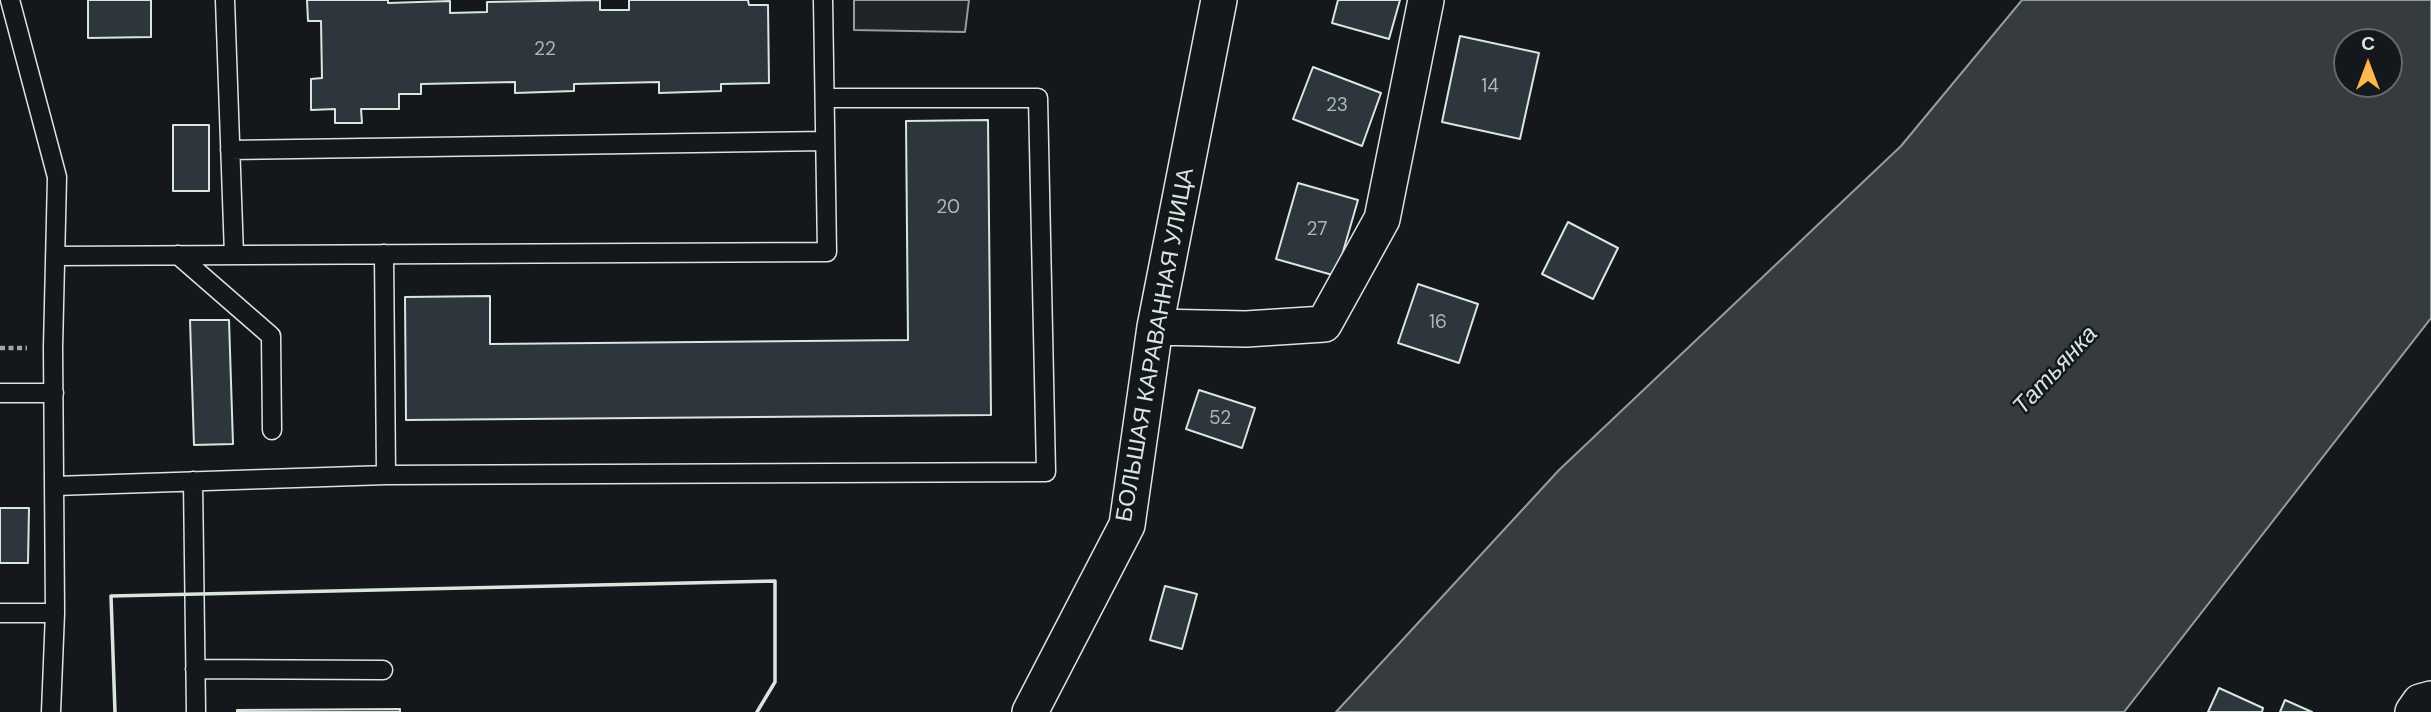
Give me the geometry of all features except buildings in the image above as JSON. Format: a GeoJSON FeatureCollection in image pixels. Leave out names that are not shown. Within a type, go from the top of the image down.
{"type":"FeatureCollection","features":[{"type":"Feature","properties":{"kind":"street","name":"БОЛЬШАЯ КАРАВАННАЯ УЛИЦА"},"geometry":{"type":"LineString","coordinates":[[1030,712],[1127,525],[1155,327],[1219,0]]}},
{"type":"Feature","properties":{"kind":"street"},"geometry":{"type":"LineString","coordinates":[[1155,327],[1246,329],[1324,324],[1382,219],[1426,0]]}},
{"type":"Feature","properties":{"kind":"street"},"geometry":{"type":"LineString","coordinates":[[2413,712],[2420,702],[2431,699]]}},
{"type":"Feature","properties":{"kind":"lane"},"geometry":{"type":"LineString","coordinates":[[10,0],[57,177],[55,613],[51,712]]}},
{"type":"Feature","properties":{"kind":"lane"},"geometry":{"type":"LineString","coordinates":[[225,0],[234,255]]}},
{"type":"Feature","properties":{"kind":"lane"},"geometry":{"type":"LineString","coordinates":[[55,256],[827,252],[823,0]]}},
{"type":"Feature","properties":{"kind":"lane"},"geometry":{"type":"LineString","coordinates":[[55,486],[386,475],[1046,472],[1038,98],[825,98]]}},
{"type":"Feature","properties":{"kind":"lane"},"geometry":{"type":"LineString","coordinates":[[230,150],[825,141]]}},
{"type":"Feature","properties":{"kind":"lane"},"geometry":{"type":"LineString","coordinates":[[384,254],[386,475]]}},
{"type":"Feature","properties":{"kind":"lane"},"geometry":{"type":"LineString","coordinates":[[178,256],[271,336],[272,430]]}},
{"type":"Feature","properties":{"kind":"lane"},"geometry":{"type":"LineString","coordinates":[[0,393],[54,393]]}},
{"type":"Feature","properties":{"kind":"lane"},"geometry":{"type":"LineString","coordinates":[[193,481],[196,712]]}},
{"type":"Feature","properties":{"kind":"lane"},"geometry":{"type":"LineString","coordinates":[[0,613],[55,613]]}},
{"type":"Feature","properties":{"kind":"lane"},"geometry":{"type":"LineString","coordinates":[[195,669],[383,670]]}},
{"type":"Feature","properties":{"kind":"shaded area"},"geometry":{"type":"Polygon","coordinates":[[[854,0],[969,0],[965,32],[854,30],[854,0]]]}},
{"type":"Feature","properties":{"kind":"water","name":"Татьянка"},"geometry":{"type":"Polygon","coordinates":[[[2022,0],[2431,0],[2431,318],[2124,712],[1336,712],[1559,470],[1901,146],[2022,0]]]}},
{"type":"Feature","properties":{"kind":"wall"},"geometry":{"type":"LineString","coordinates":[[115,712],[111,596],[775,581],[775,682],[757,712]]}}]}
